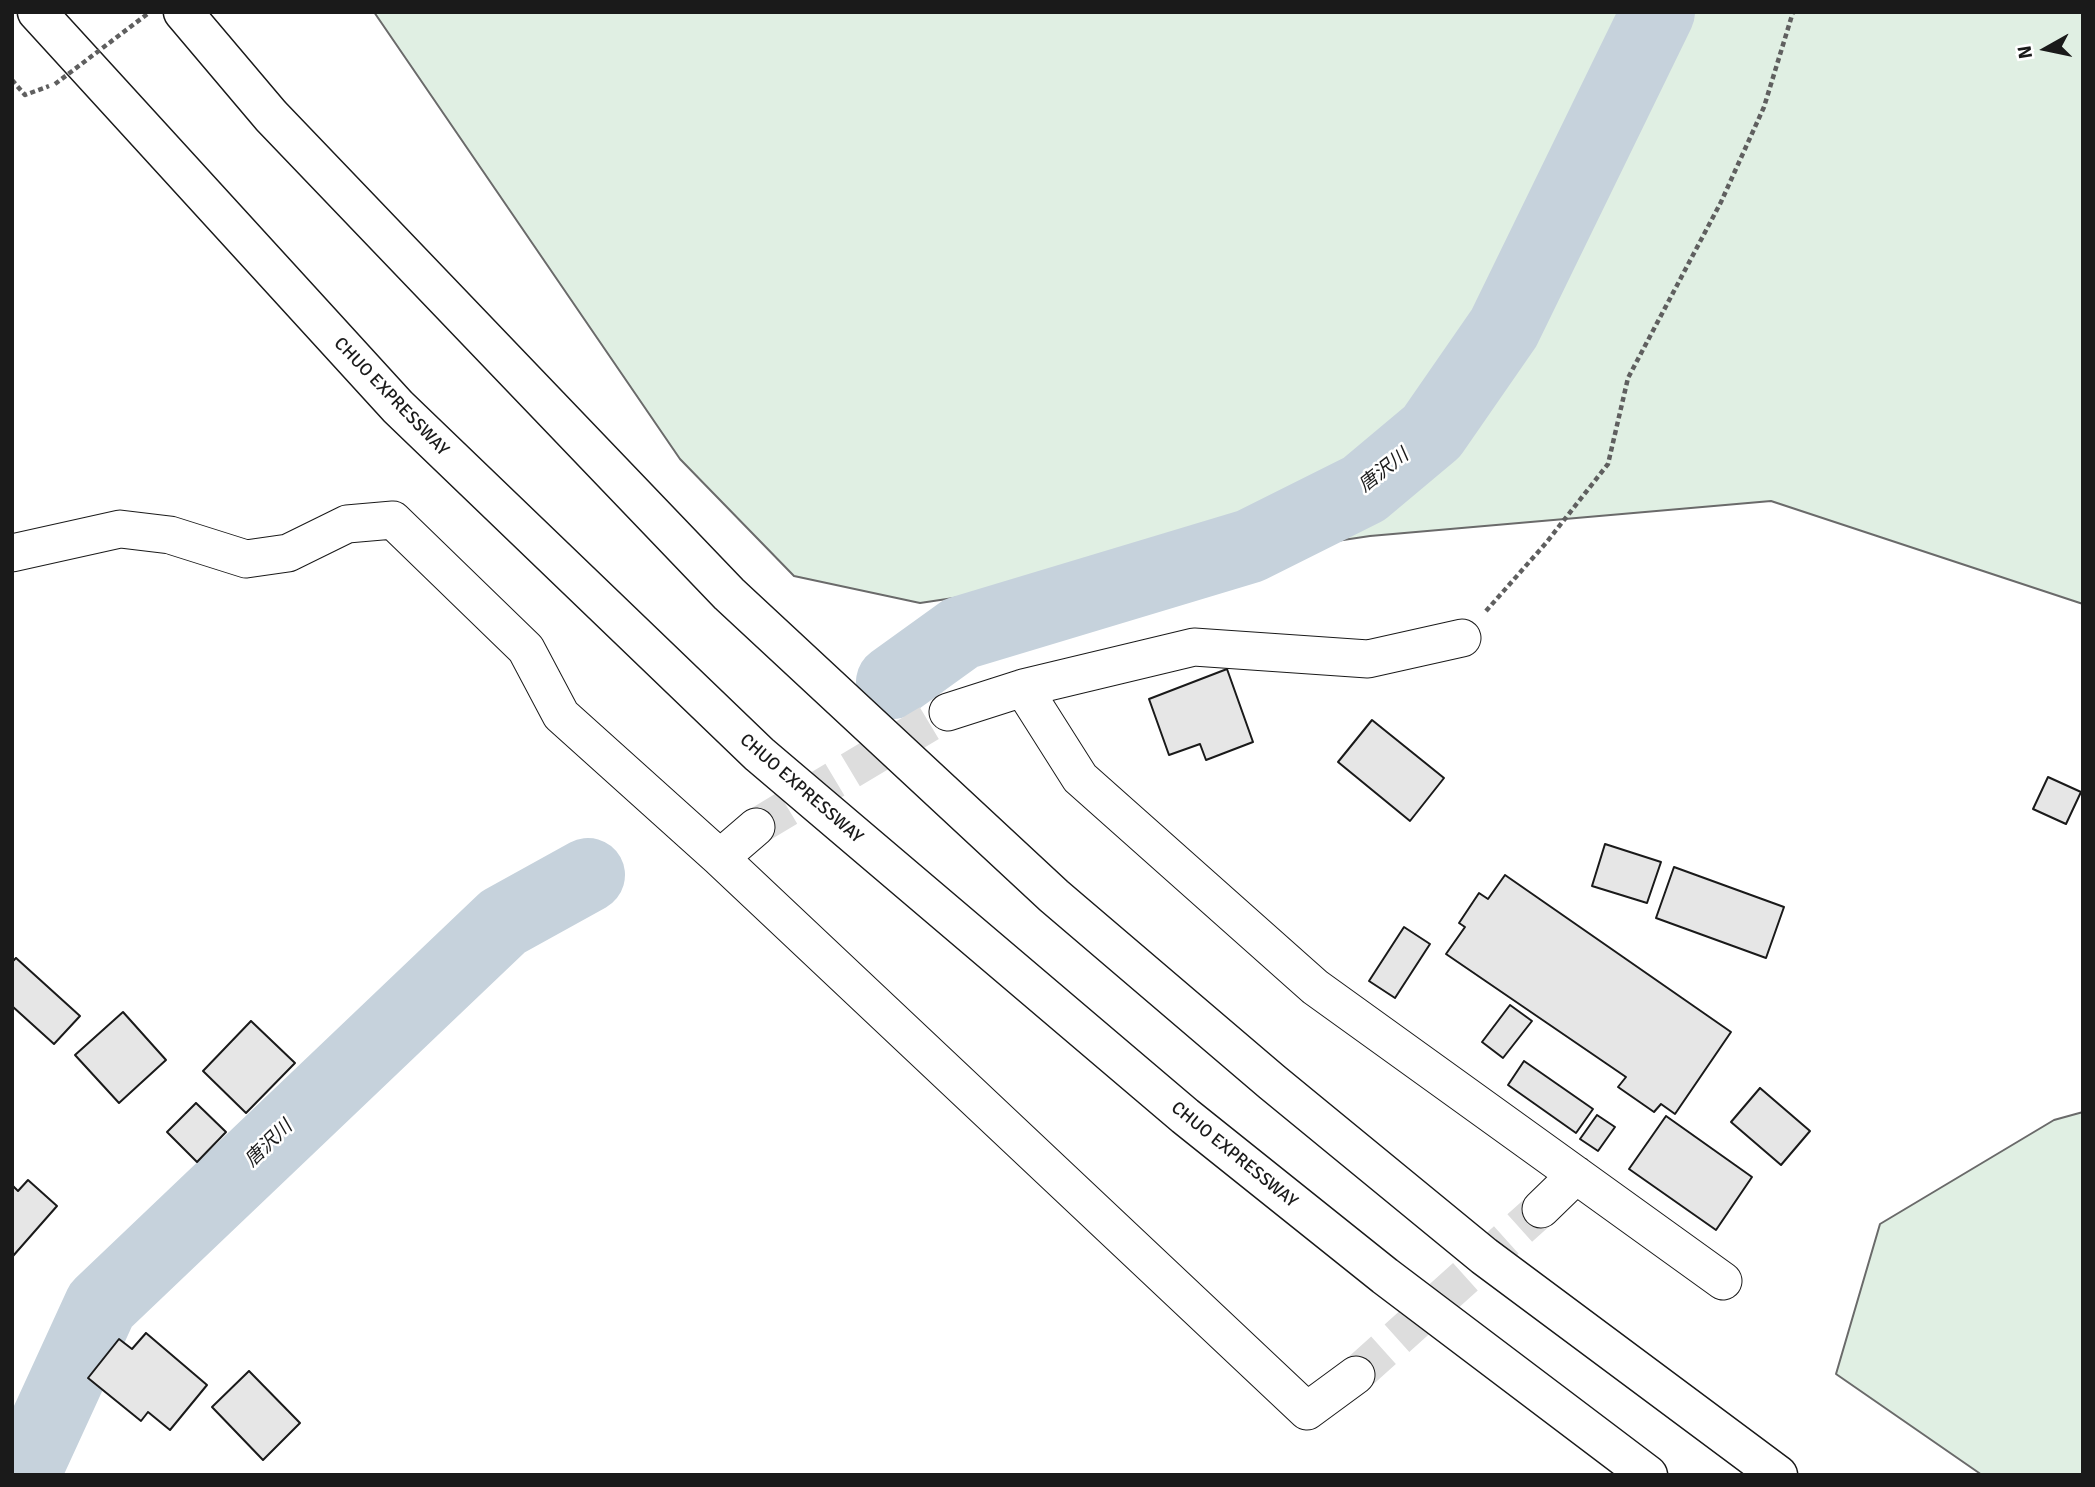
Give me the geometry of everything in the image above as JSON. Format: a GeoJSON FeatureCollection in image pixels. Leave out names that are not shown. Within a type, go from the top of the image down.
{"type":"FeatureCollection","features":[{"type":"Feature","properties":{"kind":"highway","name":"CHUO EXPRESSWAY"},"geometry":{"type":"LineString","coordinates":[[37,12],[398,408],[759,754],[1185,1116],[1385,1276],[1648,1475]]}},
{"type":"Feature","properties":{"kind":"highway"},"geometry":{"type":"LineString","coordinates":[[183,12],[271,116],[729,594],[1054,896],[1272,1082],[1484,1256],[1778,1475]]}},
{"type":"Feature","properties":{"kind":"street"},"geometry":{"type":"LineString","coordinates":[[12,552],[120,529],[170,535],[246,559],[288,553],[347,524],[393,520],[526,649],[561,715],[720,858],[1307,1411],[1356,1375]]}},
{"type":"Feature","properties":{"kind":"street"},"geometry":{"type":"LineString","coordinates":[[948,712],[1024,688],[1194,647],[1368,659],[1462,638]]}},
{"type":"Feature","properties":{"kind":"street"},"geometry":{"type":"LineString","coordinates":[[1024,688],[1080,778],[1304,978],[1723,1281]]}},
{"type":"Feature","properties":{"kind":"street"},"geometry":{"type":"LineString","coordinates":[[720,858],[757,827]]}},
{"type":"Feature","properties":{"kind":"street"},"geometry":{"type":"LineString","coordinates":[[1541,1209],[1576,1175]]}},
{"type":"Feature","properties":{"kind":"path"},"geometry":{"type":"LineString","coordinates":[[12,80],[25,94],[55,84],[150,12]]}},
{"type":"Feature","properties":{"kind":"path"},"geometry":{"type":"LineString","coordinates":[[1462,638],[1546,543],[1608,464],[1628,378],[1721,202],[1764,107],[1793,12]]}},
{"type":"Feature","properties":{"kind":"green space"},"geometry":{"type":"Polygon","coordinates":[[[374,12],[2083,12],[2083,604],[1771,501],[1370,536],[920,603],[794,576],[680,459],[374,12]]]}},
{"type":"Feature","properties":{"kind":"green space"},"geometry":{"type":"Polygon","coordinates":[[[2083,1112],[2083,1475],[1982,1475],[1836,1374],[1880,1224],[2054,1120],[2083,1112]]]}},
{"type":"Feature","properties":{"kind":"building"},"geometry":{"type":"Polygon","coordinates":[[[1227,669],[1253,742],[1206,760],[1200,744],[1169,755],[1149,699],[1227,669]]]}},
{"type":"Feature","properties":{"kind":"building"},"geometry":{"type":"Polygon","coordinates":[[[1372,720],[1444,778],[1410,821],[1338,762],[1372,720]]]}},
{"type":"Feature","properties":{"kind":"building"},"geometry":{"type":"Polygon","coordinates":[[[2048,777],[2081,792],[2066,824],[2033,809],[2048,777]]]}},
{"type":"Feature","properties":{"kind":"building"},"geometry":{"type":"Polygon","coordinates":[[[1605,844],[1661,862],[1647,903],[1592,886],[1605,844]]]}},
{"type":"Feature","properties":{"kind":"building"},"geometry":{"type":"Polygon","coordinates":[[[1674,867],[1784,907],[1766,958],[1656,918],[1674,867]]]}},
{"type":"Feature","properties":{"kind":"building"},"geometry":{"type":"Polygon","coordinates":[[[1505,875],[1731,1032],[1675,1114],[1661,1104],[1654,1112],[1618,1087],[1626,1077],[1446,954],[1465,927],[1459,923],[1479,893],[1488,899],[1505,875]]]}},
{"type":"Feature","properties":{"kind":"building"},"geometry":{"type":"Polygon","coordinates":[[[1404,927],[1430,944],[1395,998],[1369,981],[1404,927]]]}},
{"type":"Feature","properties":{"kind":"building"},"geometry":{"type":"Polygon","coordinates":[[[16,958],[80,1016],[54,1044],[12,1006],[12,962],[16,958]]]}},
{"type":"Feature","properties":{"kind":"building"},"geometry":{"type":"Polygon","coordinates":[[[1510,1005],[1532,1021],[1503,1058],[1482,1042],[1510,1005]]]}},
{"type":"Feature","properties":{"kind":"building"},"geometry":{"type":"Polygon","coordinates":[[[123,1012],[166,1060],[119,1103],[75,1055],[123,1012]]]}},
{"type":"Feature","properties":{"kind":"building"},"geometry":{"type":"Polygon","coordinates":[[[251,1021],[295,1063],[246,1113],[203,1071],[251,1021]]]}},
{"type":"Feature","properties":{"kind":"building"},"geometry":{"type":"Polygon","coordinates":[[[1524,1061],[1593,1109],[1576,1133],[1508,1085],[1524,1061]]]}},
{"type":"Feature","properties":{"kind":"building"},"geometry":{"type":"Polygon","coordinates":[[[1760,1088],[1810,1131],[1781,1165],[1731,1122],[1760,1088]]]}},
{"type":"Feature","properties":{"kind":"building"},"geometry":{"type":"Polygon","coordinates":[[[196,1103],[226,1132],[197,1162],[167,1132],[196,1103]]]}},
{"type":"Feature","properties":{"kind":"building"},"geometry":{"type":"Polygon","coordinates":[[[1597,1115],[1615,1127],[1598,1151],[1580,1139],[1597,1115]]]}},
{"type":"Feature","properties":{"kind":"building"},"geometry":{"type":"Polygon","coordinates":[[[1666,1116],[1752,1177],[1716,1230],[1629,1169],[1666,1116]]]}},
{"type":"Feature","properties":{"kind":"building"},"geometry":{"type":"Polygon","coordinates":[[[28,1180],[57,1206],[13,1256],[12,1185],[18,1191],[28,1180]]]}},
{"type":"Feature","properties":{"kind":"building"},"geometry":{"type":"Polygon","coordinates":[[[146,1333],[207,1385],[170,1430],[148,1412],[141,1421],[88,1378],[119,1339],[132,1349],[146,1333]]]}},
{"type":"Feature","properties":{"kind":"building"},"geometry":{"type":"Polygon","coordinates":[[[249,1371],[300,1423],[263,1460],[212,1407],[249,1371]]]}},
{"type":"Feature","properties":{"kind":"waterway","name":"唐沢川"},"geometry":{"type":"LineString","coordinates":[[893,682],[961,633],[1250,546],[1364,489],[1432,432],[1504,328],[1658,12]]}},
{"type":"Feature","properties":{"kind":"waterway","name":"唐沢川"},"geometry":{"type":"LineString","coordinates":[[23,1475],[101,1305],[503,922],[588,875]]}},
{"type":"Feature","properties":{"kind":"tunnel"},"geometry":{"type":"LineString","coordinates":[[756,827],[948,712]]}},
{"type":"Feature","properties":{"kind":"tunnel"},"geometry":{"type":"LineString","coordinates":[[1356,1375],[1541,1209]]}}]}
